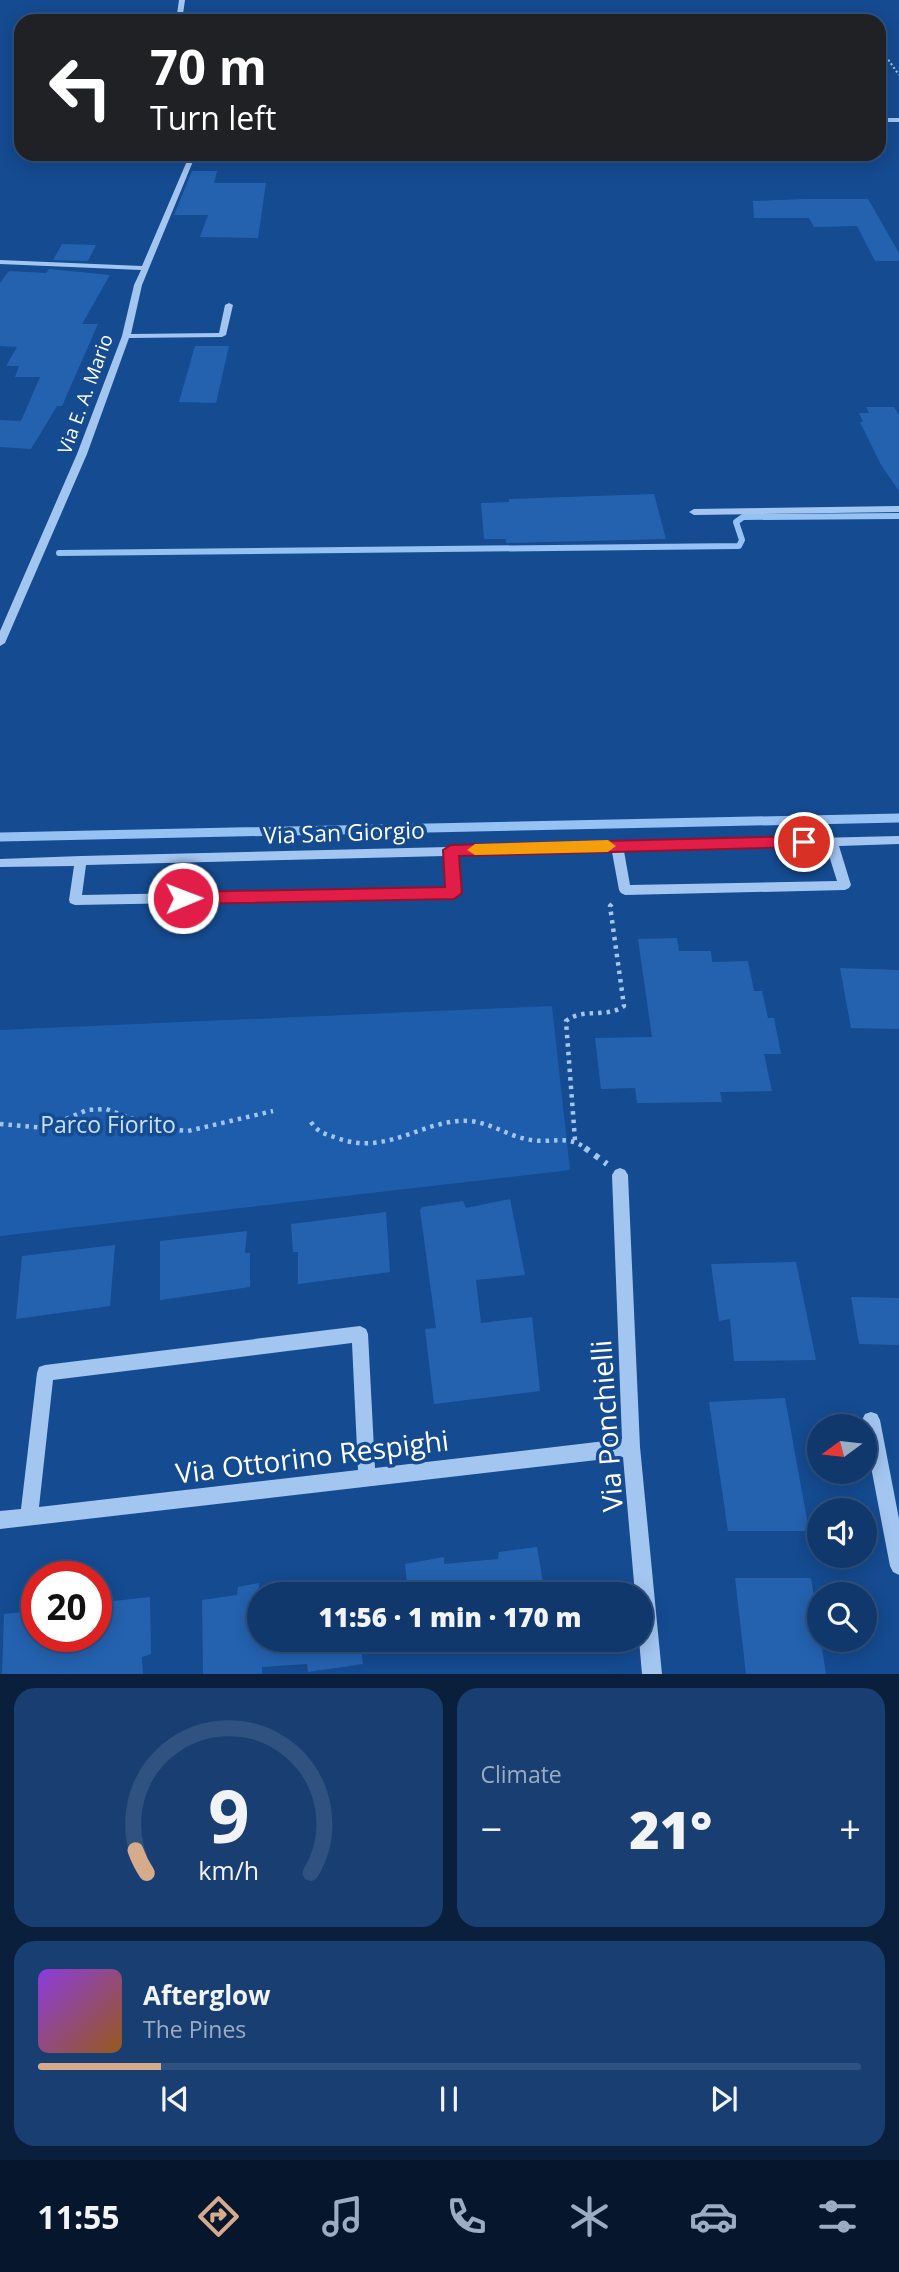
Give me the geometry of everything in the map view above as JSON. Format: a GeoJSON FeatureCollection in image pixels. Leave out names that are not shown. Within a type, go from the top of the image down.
{"type":"FeatureCollection","features":[{"type":"Feature","properties":{"kind":"street","name":"Via E. A. Mario"},"geometry":{"type":"LineString","coordinates":[[0,643],[82,454],[126,336],[138,285],[190,161]]}},
{"type":"Feature","properties":{"kind":"street"},"geometry":{"type":"LineString","coordinates":[[0,262],[145,268]]}},
{"type":"Feature","properties":{"kind":"street"},"geometry":{"type":"LineString","coordinates":[[126,336],[222,335],[229,305]]}},
{"type":"Feature","properties":{"kind":"street"},"geometry":{"type":"LineString","coordinates":[[694,512],[899,509]]}},
{"type":"Feature","properties":{"kind":"street","name":"Via San Giorgio"},"geometry":{"type":"LineString","coordinates":[[0,863],[899,840]]}},
{"type":"Feature","properties":{"kind":"street"},"geometry":{"type":"LineString","coordinates":[[617,846],[625,890],[845,885],[831,841]]}},
{"type":"Feature","properties":{"kind":"street"},"geometry":{"type":"LineString","coordinates":[[81,860],[75,900],[454,893],[451,850]]}},
{"type":"Feature","properties":{"kind":"street","name":"Via Ponchielli"},"geometry":{"type":"LineString","coordinates":[[620,1175],[631,1447],[652,1674]]}},
{"type":"Feature","properties":{"kind":"street"},"geometry":{"type":"LineString","coordinates":[[29,1516],[45,1373],[360,1334],[368,1476]]}},
{"type":"Feature","properties":{"kind":"street","name":"Via Ottorino Respighi"},"geometry":{"type":"LineString","coordinates":[[0,1520],[631,1447]]}},
{"type":"Feature","properties":{"kind":"street"},"geometry":{"type":"LineString","coordinates":[[877,1451],[899,1566]]}},
{"type":"Feature","properties":{"kind":"path"},"geometry":{"type":"LineString","coordinates":[[886,56],[899,75]]}},
{"type":"Feature","properties":{"kind":"path"},"geometry":{"type":"LineString","coordinates":[[575,1140],[566,1021],[576,1013],[614,1013],[624,1006],[610,906],[625,890]]}},
{"type":"Feature","properties":{"kind":"path"},"geometry":{"type":"LineString","coordinates":[[0,1124],[30,1128],[56,1126],[76,1113],[97,1109],[131,1115],[159,1128],[207,1130],[274,1111]]}},
{"type":"Feature","properties":{"kind":"path"},"geometry":{"type":"LineString","coordinates":[[311,1122],[317,1131],[353,1144],[391,1141],[453,1123],[470,1121],[528,1140],[575,1140],[620,1175]]}},
{"type":"Feature","properties":{"kind":"green space","name":"Parco Fiorito"},"geometry":{"type":"Polygon","coordinates":[[[552,1006],[570,1170],[0,1236],[0,1030],[552,1006]]]}},
{"type":"Feature","properties":{"kind":"building"},"geometry":{"type":"Polygon","coordinates":[[[192,171],[217,171],[214,183],[266,183],[258,238],[200,237],[208,215],[174,215],[192,171]]]}},
{"type":"Feature","properties":{"kind":"building"},"geometry":{"type":"Polygon","coordinates":[[[868,199],[899,253],[899,261],[875,261],[857,226],[814,227],[809,218],[754,218],[753,201],[868,199]]]}},
{"type":"Feature","properties":{"kind":"building"},"geometry":{"type":"Polygon","coordinates":[[[62,244],[96,245],[88,261],[53,260],[62,244]]]}},
{"type":"Feature","properties":{"kind":"building"},"geometry":{"type":"Polygon","coordinates":[[[49,269],[110,275],[82,324],[98,324],[62,406],[57,406],[31,449],[0,447],[0,420],[21,421],[40,377],[15,377],[19,366],[6,366],[17,347],[0,346],[0,283],[9,271],[46,273],[49,269]]]}},
{"type":"Feature","properties":{"kind":"building"},"geometry":{"type":"Polygon","coordinates":[[[195,346],[229,346],[216,403],[179,402],[195,346]]]}},
{"type":"Feature","properties":{"kind":"building"},"geometry":{"type":"Polygon","coordinates":[[[866,407],[894,407],[899,415],[899,491],[881,465],[860,422],[863,422],[859,413],[869,413],[866,407]]]}},
{"type":"Feature","properties":{"kind":"building"},"geometry":{"type":"Polygon","coordinates":[[[654,494],[666,539],[506,543],[506,539],[484,539],[481,503],[509,502],[509,499],[654,494]]]}},
{"type":"Feature","properties":{"kind":"building"},"geometry":{"type":"Polygon","coordinates":[[[677,938],[679,951],[711,951],[712,962],[748,961],[754,991],[762,991],[768,1018],[774,1018],[781,1054],[764,1054],[772,1091],[720,1092],[722,1102],[637,1103],[635,1088],[601,1089],[595,1038],[652,1037],[638,939],[677,938]]]}},
{"type":"Feature","properties":{"kind":"building"},"geometry":{"type":"Polygon","coordinates":[[[840,968],[899,970],[899,1029],[851,1028],[840,968]]]}},
{"type":"Feature","properties":{"kind":"building"},"geometry":{"type":"Polygon","coordinates":[[[510,1199],[525,1275],[476,1280],[481,1323],[532,1317],[540,1391],[434,1404],[425,1329],[436,1328],[420,1210],[422,1207],[463,1201],[466,1208],[510,1199]]]}},
{"type":"Feature","properties":{"kind":"building"},"geometry":{"type":"Polygon","coordinates":[[[386,1212],[390,1272],[298,1284],[298,1252],[293,1252],[291,1224],[386,1212]]]}},
{"type":"Feature","properties":{"kind":"building"},"geometry":{"type":"Polygon","coordinates":[[[247,1231],[245,1253],[250,1253],[250,1287],[160,1300],[160,1241],[247,1231]]]}},
{"type":"Feature","properties":{"kind":"building"},"geometry":{"type":"Polygon","coordinates":[[[115,1245],[110,1306],[16,1319],[22,1256],[115,1245]]]}},
{"type":"Feature","properties":{"kind":"building"},"geometry":{"type":"Polygon","coordinates":[[[796,1262],[816,1360],[734,1361],[730,1319],[719,1321],[711,1264],[796,1262]]]}},
{"type":"Feature","properties":{"kind":"building"},"geometry":{"type":"Polygon","coordinates":[[[851,1297],[899,1298],[899,1345],[859,1344],[851,1297]]]}},
{"type":"Feature","properties":{"kind":"building"},"geometry":{"type":"Polygon","coordinates":[[[785,1398],[807,1531],[728,1531],[709,1402],[785,1398]]]}},
{"type":"Feature","properties":{"kind":"building"},"geometry":{"type":"Polygon","coordinates":[[[537,1547],[543,1582],[407,1582],[405,1564],[444,1557],[444,1564],[498,1559],[499,1552],[537,1547]]]}},
{"type":"Feature","properties":{"kind":"building"},"geometry":{"type":"Polygon","coordinates":[[[735,1578],[811,1578],[812,1582],[807,1582],[807,1652],[823,1652],[826,1674],[746,1674],[735,1578]]]}},
{"type":"Feature","properties":{"kind":"building"},"geometry":{"type":"Polygon","coordinates":[[[247,1585],[247,1652],[362,1652],[363,1664],[308,1672],[307,1664],[262,1667],[262,1674],[203,1674],[202,1600],[237,1595],[238,1587],[247,1585]]]}},
{"type":"Feature","properties":{"kind":"building"},"geometry":{"type":"Polygon","coordinates":[[[150,1597],[151,1654],[142,1657],[143,1674],[2,1674],[4,1614],[21,1612],[21,1652],[112,1652],[112,1601],[150,1597]]]}},
{"type":"Feature","properties":{"kind":"waterway"},"geometry":{"type":"LineString","coordinates":[[59,553],[739,546],[742,540],[736,522],[743,517],[899,516]]}},
{"type":"Feature","properties":{"kind":"waterway"},"geometry":{"type":"LineString","coordinates":[[0,837],[899,818]]}},
{"type":"Feature","properties":{"kind":"slow traffic"},"geometry":{"type":"LineString","coordinates":[[475,850],[608,846]]}},
{"type":"Feature","properties":{"kind":"route"},"geometry":{"type":"LineString","coordinates":[[183,898],[454,893],[451,850],[804,842]]}}]}
